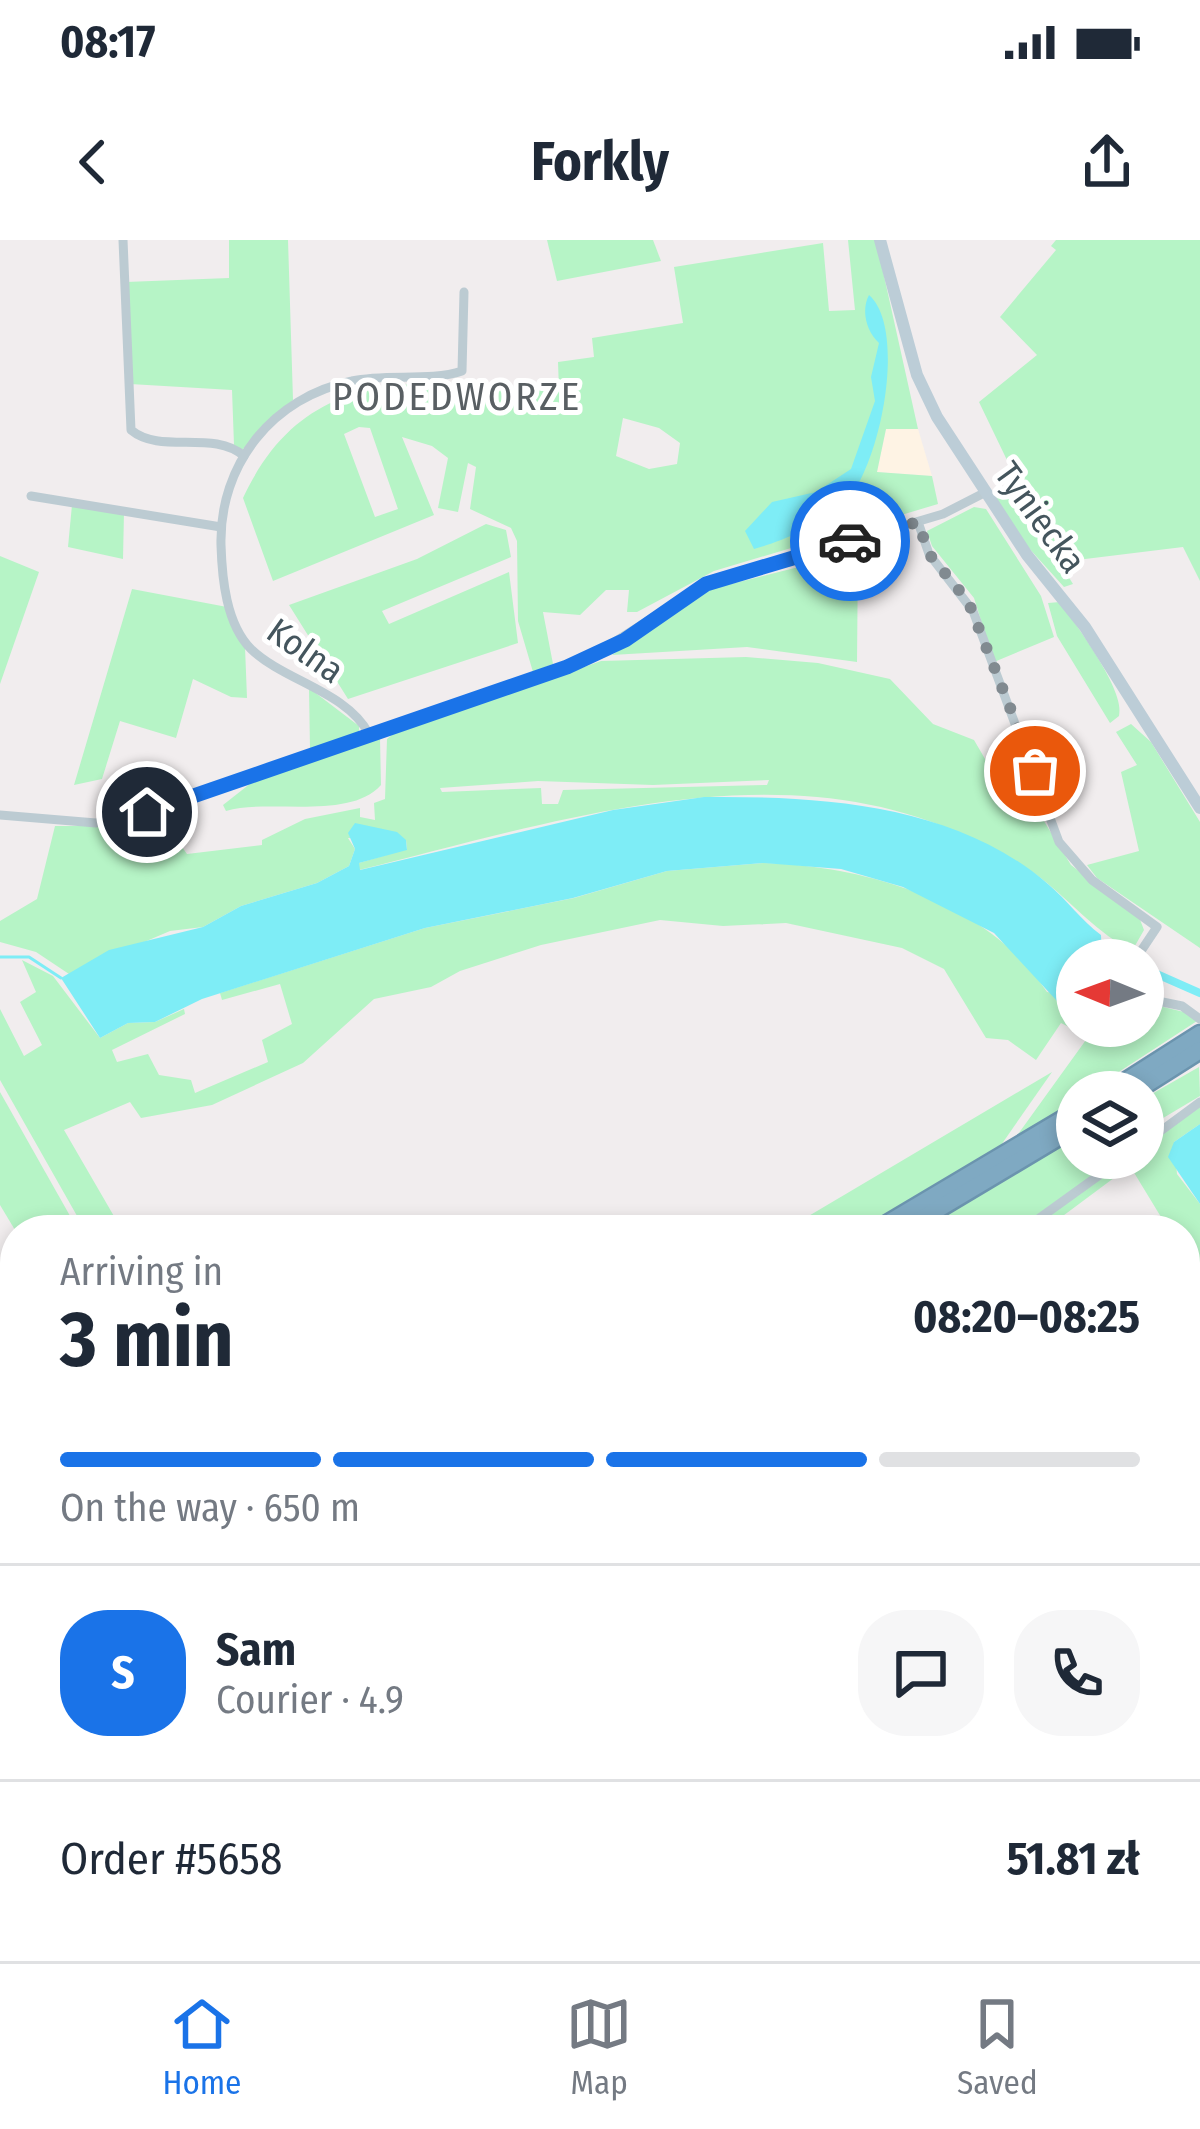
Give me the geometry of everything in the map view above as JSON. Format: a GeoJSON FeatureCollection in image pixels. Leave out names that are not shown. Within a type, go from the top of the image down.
{"type":"FeatureCollection","features":[{"type":"Feature","properties":{"kind":"highway"},"geometry":{"type":"LineString","coordinates":[[1159,1071],[1200,1034]]}},
{"type":"Feature","properties":{"kind":"highway"},"geometry":{"type":"LineString","coordinates":[[1151,1071],[1200,1050]]}},
{"type":"Feature","properties":{"kind":"highway"},"geometry":{"type":"LineString","coordinates":[[903,1215],[1056,1124]]}},
{"type":"Feature","properties":{"kind":"highway"},"geometry":{"type":"LineString","coordinates":[[928,1215],[1056,1139]]}},
{"type":"Feature","properties":{"kind":"street"},"geometry":{"type":"LineString","coordinates":[[123,240],[131,430],[146,439],[220,444],[244,456]]}},
{"type":"Feature","properties":{"kind":"street","name":"Tyniecka"},"geometry":{"type":"LineString","coordinates":[[880,240],[917,375],[984,493],[1085,627],[1200,808]]}},
{"type":"Feature","properties":{"kind":"street","name":"Kolna"},"geometry":{"type":"LineString","coordinates":[[369,734],[328,697],[254,652],[242,639],[232,618],[221,527],[227,490],[256,434],[318,391],[415,373],[462,370],[464,292]]}},
{"type":"Feature","properties":{"kind":"street","name":"Kolna"},"geometry":{"type":"LineString","coordinates":[[0,815],[53,824],[122,818],[603,652],[706,584],[918,522],[984,493]]}},
{"type":"Feature","properties":{"kind":"street"},"geometry":{"type":"LineString","coordinates":[[31,496],[221,527]]}},
{"type":"Feature","properties":{"kind":"street"},"geometry":{"type":"LineString","coordinates":[[918,522],[929,554],[973,611],[1059,842],[1092,880],[1157,928],[1149,939]]}},
{"type":"Feature","properties":{"kind":"street"},"geometry":{"type":"LineString","coordinates":[[1164,1002],[1182,1006],[1200,1019]]}},
{"type":"Feature","properties":{"kind":"street"},"geometry":{"type":"LineString","coordinates":[[1164,1129],[1200,1102]]}},
{"type":"Feature","properties":{"kind":"street"},"geometry":{"type":"LineString","coordinates":[[1044,1215],[1094,1179]]}},
{"type":"Feature","properties":{"kind":"shaded area"},"geometry":{"type":"Polygon","coordinates":[[[886,429],[918,429],[932,476],[877,472],[886,429]]]}},
{"type":"Feature","properties":{"kind":"green space"},"geometry":{"type":"Polygon","coordinates":[[[229,240],[288,240],[293,400],[242,450],[234,445],[232,390],[130,384],[126,282],[229,278],[229,240]]]}},
{"type":"Feature","properties":{"kind":"green space"},"geometry":{"type":"Polygon","coordinates":[[[547,240],[653,240],[661,261],[557,281],[547,240]]]}},
{"type":"Feature","properties":{"kind":"green space"},"geometry":{"type":"Polygon","coordinates":[[[848,240],[876,240],[918,429],[886,429],[877,472],[932,476],[938,504],[714,571],[637,612],[627,612],[629,590],[606,590],[580,615],[543,612],[553,664],[533,672],[518,621],[517,541],[511,528],[470,509],[476,467],[468,463],[458,512],[438,508],[448,458],[432,446],[402,437],[434,515],[273,581],[243,498],[270,453],[302,421],[337,400],[377,388],[419,384],[559,390],[558,362],[594,357],[592,338],[683,323],[674,267],[823,243],[829,311],[855,310],[848,240]],[[623,418],[616,456],[649,469],[677,464],[680,443],[659,428],[623,418]],[[370,428],[344,434],[375,517],[398,509],[370,428]]]}},
{"type":"Feature","properties":{"kind":"green space"},"geometry":{"type":"Polygon","coordinates":[[[1056,240],[1200,240],[1200,581],[1183,547],[1077,560],[1059,540],[1058,560],[1073,584],[1064,587],[1027,546],[994,495],[1018,483],[979,402],[1037,355],[1000,317],[1056,250],[1051,246],[1056,240]]]}},
{"type":"Feature","properties":{"kind":"green space"},"geometry":{"type":"Polygon","coordinates":[[[72,505],[124,512],[123,559],[68,547],[72,505]]]}},
{"type":"Feature","properties":{"kind":"green space"},"geometry":{"type":"Polygon","coordinates":[[[974,507],[986,509],[1041,596],[1054,637],[994,662],[974,598],[932,546],[927,531],[974,507]]]}},
{"type":"Feature","properties":{"kind":"green space"},"geometry":{"type":"Polygon","coordinates":[[[486,524],[506,530],[511,557],[382,611],[389,624],[509,572],[518,643],[348,699],[289,605],[417,559],[486,524]]]}},
{"type":"Feature","properties":{"kind":"green space"},"geometry":{"type":"Polygon","coordinates":[[[858,552],[857,662],[747,647],[612,655],[711,589],[858,552]]]}},
{"type":"Feature","properties":{"kind":"green space"},"geometry":{"type":"Polygon","coordinates":[[[0,556],[39,572],[0,684],[0,556]]]}},
{"type":"Feature","properties":{"kind":"green space"},"geometry":{"type":"Polygon","coordinates":[[[132,589],[227,607],[245,647],[247,698],[231,697],[193,679],[176,738],[120,721],[102,779],[74,785],[132,589]]]}},
{"type":"Feature","properties":{"kind":"green space"},"geometry":{"type":"Polygon","coordinates":[[[1060,602],[1115,691],[1119,716],[1110,723],[1057,636],[1048,603],[1060,602]]]}},
{"type":"Feature","properties":{"kind":"green space"},"geometry":{"type":"Polygon","coordinates":[[[746,657],[818,663],[890,679],[933,724],[974,740],[988,764],[1039,813],[1071,865],[1139,917],[1144,930],[1139,939],[1113,939],[1019,863],[968,837],[895,810],[819,797],[742,795],[586,815],[359,870],[359,863],[407,849],[406,840],[348,838],[355,849],[349,866],[317,883],[241,906],[203,927],[170,931],[69,974],[36,952],[0,942],[0,921],[37,899],[55,826],[96,826],[145,816],[169,842],[175,837],[187,854],[262,845],[262,840],[305,819],[360,808],[360,817],[375,820],[374,803],[385,799],[387,739],[601,661],[746,657]],[[769,780],[653,785],[538,781],[440,788],[442,792],[541,788],[542,804],[558,804],[563,790],[767,785],[769,780]]]}},
{"type":"Feature","properties":{"kind":"green space"},"geometry":{"type":"Polygon","coordinates":[[[309,688],[359,726],[359,732],[310,749],[309,688]]]}},
{"type":"Feature","properties":{"kind":"green space"},"geometry":{"type":"Polygon","coordinates":[[[1131,724],[1151,742],[1200,822],[1200,948],[1097,878],[1087,865],[1139,851],[1121,772],[1137,765],[1116,732],[1131,724]]]}},
{"type":"Feature","properties":{"kind":"green space"},"geometry":{"type":"Polygon","coordinates":[[[380,738],[381,785],[367,796],[329,806],[226,811],[223,805],[251,783],[380,738]]]}},
{"type":"Feature","properties":{"kind":"green space"},"geometry":{"type":"Polygon","coordinates":[[[763,863],[883,881],[921,894],[992,934],[1022,960],[1047,992],[1056,994],[1056,1030],[1036,1060],[1008,1040],[986,1038],[944,969],[902,948],[786,923],[723,926],[660,920],[541,945],[460,971],[431,987],[374,999],[303,1063],[212,1105],[141,1118],[130,1102],[64,1130],[113,1215],[76,1215],[0,1080],[0,1009],[24,1056],[42,1045],[20,1002],[36,992],[22,960],[53,976],[100,1038],[128,1023],[155,1022],[184,1009],[185,1014],[112,1050],[117,1062],[148,1054],[159,1075],[191,1080],[195,1093],[268,1062],[262,1040],[292,1024],[280,984],[222,1000],[220,993],[425,928],[574,898],[667,871],[763,863]]]}},
{"type":"Feature","properties":{"kind":"green space"},"geometry":{"type":"Polygon","coordinates":[[[1164,1007],[1197,1021],[1164,1042],[1164,1007]]]}},
{"type":"Feature","properties":{"kind":"green space"},"geometry":{"type":"Polygon","coordinates":[[[1081,1047],[1157,1047],[1120,1071],[1064,1071],[1081,1047]]]}},
{"type":"Feature","properties":{"kind":"green space"},"geometry":{"type":"Polygon","coordinates":[[[1199,1067],[1200,1096],[1164,1117],[1164,1087],[1199,1067]]]}},
{"type":"Feature","properties":{"kind":"green space"},"geometry":{"type":"Polygon","coordinates":[[[1052,1072],[999,1148],[887,1215],[810,1215],[1052,1072]]]}},
{"type":"Feature","properties":{"kind":"green space"},"geometry":{"type":"Polygon","coordinates":[[[1056,1082],[1056,1112],[1016,1137],[1056,1082]]]}},
{"type":"Feature","properties":{"kind":"green space"},"geometry":{"type":"Polygon","coordinates":[[[0,1092],[70,1215],[6,1215],[0,1205],[0,1092]]]}},
{"type":"Feature","properties":{"kind":"green space"},"geometry":{"type":"Polygon","coordinates":[[[1200,1106],[1200,1124],[1174,1142],[1177,1174],[1200,1204],[1200,1215],[1160,1215],[1138,1179],[1164,1179],[1164,1133],[1200,1106]]]}},
{"type":"Feature","properties":{"kind":"green space"},"geometry":{"type":"Polygon","coordinates":[[[1056,1150],[1056,1179],[1088,1179],[1037,1215],[946,1215],[1056,1150]]]}},
{"type":"Feature","properties":{"kind":"green space"},"geometry":{"type":"Polygon","coordinates":[[[1100,1179],[1113,1179],[1064,1215],[1049,1215],[1100,1179]]]}},
{"type":"Feature","properties":{"kind":"water"},"geometry":{"type":"Polygon","coordinates":[[[869,295],[881,313],[888,370],[866,468],[838,510],[798,533],[754,549],[745,531],[772,502],[816,492],[851,469],[875,401],[871,377],[879,343],[866,320],[869,295]]]}},
{"type":"Feature","properties":{"kind":"water"},"geometry":{"type":"Polygon","coordinates":[[[704,797],[793,799],[884,810],[928,821],[1011,857],[1055,890],[1101,939],[1056,939],[1056,1000],[994,933],[903,887],[841,869],[763,863],[667,871],[573,898],[425,928],[202,999],[155,1022],[128,1023],[100,1038],[61,978],[109,950],[203,927],[241,906],[317,883],[349,866],[355,849],[348,833],[355,823],[397,832],[406,840],[407,850],[359,863],[360,870],[613,810],[704,797]]]}},
{"type":"Feature","properties":{"kind":"water"},"geometry":{"type":"Polygon","coordinates":[[[1200,1124],[1200,1204],[1168,1157],[1174,1142],[1200,1124]]]}},
{"type":"Feature","properties":{"kind":"waterway"},"geometry":{"type":"LineString","coordinates":[[0,957],[29,957],[61,978]]}},
{"type":"Feature","properties":{"kind":"waterway"},"geometry":{"type":"LineString","coordinates":[[1164,977],[1200,993]]}},
{"type":"Feature","properties":{"kind":"way so far"},"geometry":{"type":"LineString","coordinates":[[850,541],[918,522],[929,554],[968,601],[1035,771]]}},
{"type":"Feature","properties":{"kind":"district","name":"PODEDWORZE"},"geometry":{"type":"Point","coordinates":[457,396]}},
{"type":"Feature","properties":{"kind":"route"},"geometry":{"type":"LineString","coordinates":[[147,812],[567,667],[625,640],[675,601],[706,584],[850,541]]}}]}
